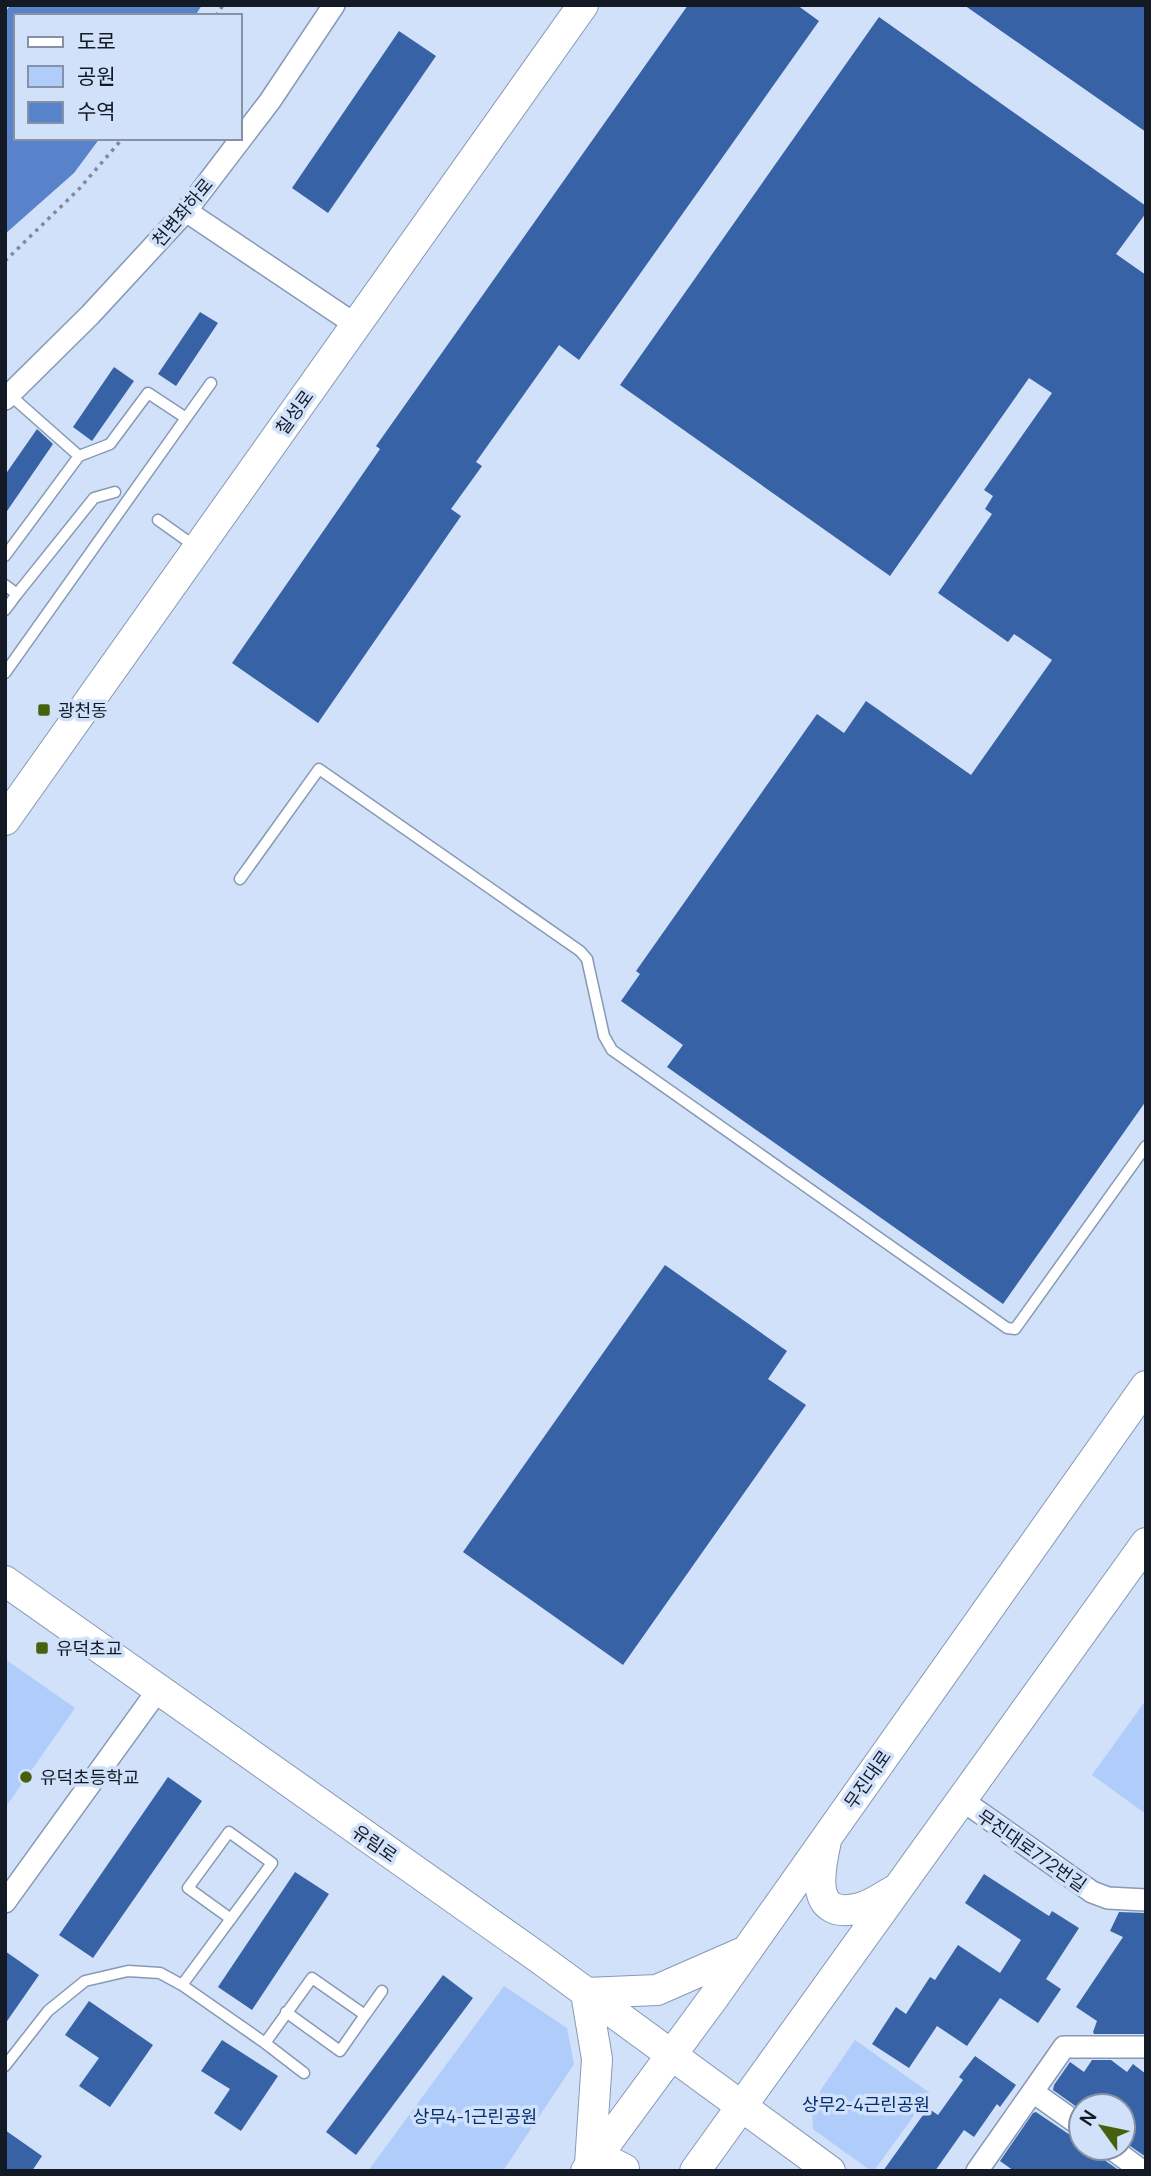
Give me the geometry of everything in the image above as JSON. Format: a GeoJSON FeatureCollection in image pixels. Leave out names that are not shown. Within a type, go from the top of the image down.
{"type":"FeatureCollection","features":[{"type":"Feature","properties":{"kind":"street","name":"천변좌하로"},"geometry":{"type":"LineString","coordinates":[[242,138],[270,101],[334,5]]}},
{"type":"Feature","properties":{"kind":"street","name":"칠성로"},"geometry":{"type":"LineString","coordinates":[[10,803],[197,548],[583,5]]}},
{"type":"Feature","properties":{"kind":"street","name":"천변좌하로"},"geometry":{"type":"LineString","coordinates":[[7,397],[90,315],[186,211],[240,140]]}},
{"type":"Feature","properties":{"kind":"street"},"geometry":{"type":"LineString","coordinates":[[186,211],[356,325]]}},
{"type":"Feature","properties":{"kind":"street","name":"무진대로"},"geometry":{"type":"LineString","coordinates":[[588,2168],[672,2055],[1146,1386]]}},
{"type":"Feature","properties":{"kind":"street"},"geometry":{"type":"LineString","coordinates":[[695,2171],[1146,1543]]}},
{"type":"Feature","properties":{"kind":"street","name":"유림로"},"geometry":{"type":"LineString","coordinates":[[5,1581],[586,1993],[830,2171]]}},
{"type":"Feature","properties":{"kind":"street"},"geometry":{"type":"LineString","coordinates":[[5,1902],[158,1690]]}},
{"type":"Feature","properties":{"kind":"street","name":"무진대로772번길"},"geometry":{"type":"LineString","coordinates":[[962,1800],[1092,1892],[1108,1899],[1146,1900]]}},
{"type":"Feature","properties":{"kind":"street"},"geometry":{"type":"LineString","coordinates":[[828,1834],[819,1872],[824,1902],[844,1910],[863,1907],[899,1887]]}},
{"type":"Feature","properties":{"kind":"street"},"geometry":{"type":"LineString","coordinates":[[624,2171],[614,2164],[588,2168],[597,2059],[586,1993],[657,1990],[746,1951]]}},
{"type":"Feature","properties":{"kind":"street"},"geometry":{"type":"LineString","coordinates":[[980,2170],[1065,2047],[1142,2050]]}},
{"type":"Feature","properties":{"kind":"street"},"geometry":{"type":"LineString","coordinates":[[1033,2092],[1067,2116]]}},
{"type":"Feature","properties":{"kind":"lane"},"geometry":{"type":"LineString","coordinates":[[5,673],[212,383]]}},
{"type":"Feature","properties":{"kind":"lane"},"geometry":{"type":"LineString","coordinates":[[5,556],[79,456],[110,444],[148,393],[186,418]]}},
{"type":"Feature","properties":{"kind":"lane"},"geometry":{"type":"LineString","coordinates":[[7,397],[79,456]]}},
{"type":"Feature","properties":{"kind":"lane"},"geometry":{"type":"LineString","coordinates":[[5,610],[94,498],[115,492]]}},
{"type":"Feature","properties":{"kind":"lane"},"geometry":{"type":"LineString","coordinates":[[158,520],[197,548]]}},
{"type":"Feature","properties":{"kind":"lane"},"geometry":{"type":"LineString","coordinates":[[5,585],[17,594]]}},
{"type":"Feature","properties":{"kind":"lane"},"geometry":{"type":"LineString","coordinates":[[240,879],[319,769],[579,951],[587,959],[604,1036],[611,1051],[1007,1328],[1015,1329],[1146,1146]]}},
{"type":"Feature","properties":{"kind":"lane"},"geometry":{"type":"LineString","coordinates":[[182,1985],[231,1919],[272,1863],[229,1832],[188,1888],[231,1919]]}},
{"type":"Feature","properties":{"kind":"lane"},"geometry":{"type":"LineString","coordinates":[[5,2066],[48,2011],[85,1981],[128,1971],[160,1973],[182,1985],[304,2073]]}},
{"type":"Feature","properties":{"kind":"lane"},"geometry":{"type":"LineString","coordinates":[[265,2043],[312,1978],[365,2015]]}},
{"type":"Feature","properties":{"kind":"lane"},"geometry":{"type":"LineString","coordinates":[[286,2012],[340,2051],[382,1991]]}},
{"type":"Feature","properties":{"kind":"path"},"geometry":{"type":"LineString","coordinates":[[5,261],[79,189],[121,140]]}},
{"type":"Feature","properties":{"kind":"green space"},"geometry":{"type":"Polygon","coordinates":[[[5,1659],[75,1708],[5,1808],[5,1659]]]}},
{"type":"Feature","properties":{"kind":"green space"},"geometry":{"type":"Polygon","coordinates":[[[1146,1700],[1146,1814],[1092,1775],[1146,1700]]]}},
{"type":"Feature","properties":{"kind":"green space","name":"상무4-1근린공원"},"geometry":{"type":"Polygon","coordinates":[[[504,1986],[567,2028],[574,2064],[503,2171],[368,2171],[504,1986]]]}},
{"type":"Feature","properties":{"kind":"green space","name":"상무2-4근린공원"},"geometry":{"type":"Polygon","coordinates":[[[855,2040],[930,2093],[874,2171],[813,2129],[812,2109],[822,2088],[855,2040]]]}},
{"type":"Feature","properties":{"kind":"water"},"geometry":{"type":"Polygon","coordinates":[[[11,5],[202,5],[196,14],[14,14],[14,140],[99,140],[74,173],[5,234],[5,12],[11,5]]]}},
{"type":"Feature","properties":{"kind":"building"},"geometry":{"type":"Polygon","coordinates":[[[688,5],[797,5],[819,21],[579,360],[559,345],[476,462],[482,466],[451,509],[461,516],[318,723],[232,663],[380,449],[376,446],[688,5]]]}},
{"type":"Feature","properties":{"kind":"building"},"geometry":{"type":"Polygon","coordinates":[[[964,5],[1146,5],[1146,132],[964,5]]]}},
{"type":"Feature","properties":{"kind":"building"},"geometry":{"type":"Polygon","coordinates":[[[879,17],[1146,206],[1146,213],[1116,254],[1146,275],[1146,1101],[1003,1304],[667,1067],[683,1045],[621,1001],[640,974],[636,971],[817,714],[844,733],[866,701],[971,775],[1052,660],[1014,634],[1008,642],[938,593],[992,514],[985,509],[993,496],[984,490],[1052,393],[1029,378],[890,576],[620,385],[879,17]]]}},
{"type":"Feature","properties":{"kind":"building"},"geometry":{"type":"Polygon","coordinates":[[[399,31],[436,56],[328,213],[292,188],[399,31]]]}},
{"type":"Feature","properties":{"kind":"building"},"geometry":{"type":"Polygon","coordinates":[[[200,312],[218,323],[176,386],[158,374],[200,312]]]}},
{"type":"Feature","properties":{"kind":"building"},"geometry":{"type":"Polygon","coordinates":[[[114,367],[134,381],[92,441],[73,427],[114,367]]]}},
{"type":"Feature","properties":{"kind":"building"},"geometry":{"type":"Polygon","coordinates":[[[37,429],[53,444],[5,514],[5,475],[37,429]]]}},
{"type":"Feature","properties":{"kind":"building"},"geometry":{"type":"Polygon","coordinates":[[[665,1265],[787,1351],[768,1379],[806,1405],[623,1665],[463,1552],[665,1265]]]}},
{"type":"Feature","properties":{"kind":"building"},"geometry":{"type":"Polygon","coordinates":[[[168,1777],[202,1801],[93,1958],[59,1935],[168,1777]]]}},
{"type":"Feature","properties":{"kind":"building"},"geometry":{"type":"Polygon","coordinates":[[[295,1872],[329,1894],[252,2010],[218,1987],[295,1872]]]}},
{"type":"Feature","properties":{"kind":"building"},"geometry":{"type":"Polygon","coordinates":[[[984,1874],[1049,1916],[1052,1911],[1079,1928],[1046,1979],[1061,1989],[1038,2023],[1000,1998],[967,2046],[937,2026],[909,2068],[872,2044],[896,2007],[906,2014],[930,1977],[935,1980],[958,1945],[1000,1973],[1021,1940],[965,1903],[984,1874]]]}},
{"type":"Feature","properties":{"kind":"building"},"geometry":{"type":"Polygon","coordinates":[[[1119,1912],[1146,1913],[1146,2034],[1094,2034],[1097,2021],[1076,2007],[1123,1937],[1110,1931],[1119,1912]]]}},
{"type":"Feature","properties":{"kind":"building"},"geometry":{"type":"Polygon","coordinates":[[[5,1951],[39,1975],[5,2024],[5,1951]]]}},
{"type":"Feature","properties":{"kind":"building"},"geometry":{"type":"Polygon","coordinates":[[[443,1975],[473,1998],[356,2155],[326,2132],[443,1975]]]}},
{"type":"Feature","properties":{"kind":"building"},"geometry":{"type":"Polygon","coordinates":[[[89,2001],[153,2045],[110,2107],[79,2086],[99,2058],[65,2035],[89,2001]]]}},
{"type":"Feature","properties":{"kind":"building"},"geometry":{"type":"Polygon","coordinates":[[[222,2040],[278,2076],[241,2131],[214,2113],[230,2089],[201,2071],[222,2040]]]}},
{"type":"Feature","properties":{"kind":"building"},"geometry":{"type":"Polygon","coordinates":[[[975,2056],[1016,2085],[1000,2107],[997,2104],[974,2137],[964,2130],[935,2171],[883,2171],[928,2108],[938,2115],[963,2080],[959,2077],[975,2056]]]}},
{"type":"Feature","properties":{"kind":"building"},"geometry":{"type":"Polygon","coordinates":[[[1092,2060],[1111,2060],[1127,2072],[1133,2064],[1146,2074],[1146,2157],[1137,2151],[1137,2092],[1067,2092],[1067,2100],[1053,2090],[1070,2062],[1084,2072],[1092,2060]]]}},
{"type":"Feature","properties":{"kind":"building"},"geometry":{"type":"Polygon","coordinates":[[[1036,2112],[1067,2133],[1067,2162],[1107,2162],[1120,2171],[1014,2171],[1000,2161],[1036,2112]]]}},
{"type":"Feature","properties":{"kind":"building"},"geometry":{"type":"Polygon","coordinates":[[[5,2130],[42,2156],[32,2171],[5,2171],[5,2130]]]}},
{"type":"Feature","properties":{"kind":"place","name":"광천동"},"geometry":{"type":"Point","coordinates":[44,710]}},
{"type":"Feature","properties":{"kind":"place","name":"유덕초교"},"geometry":{"type":"Point","coordinates":[42,1648]}},
{"type":"Feature","properties":{"kind":"place","name":"유덕초등학교"},"geometry":{"type":"Point","coordinates":[26,1777]}}]}
